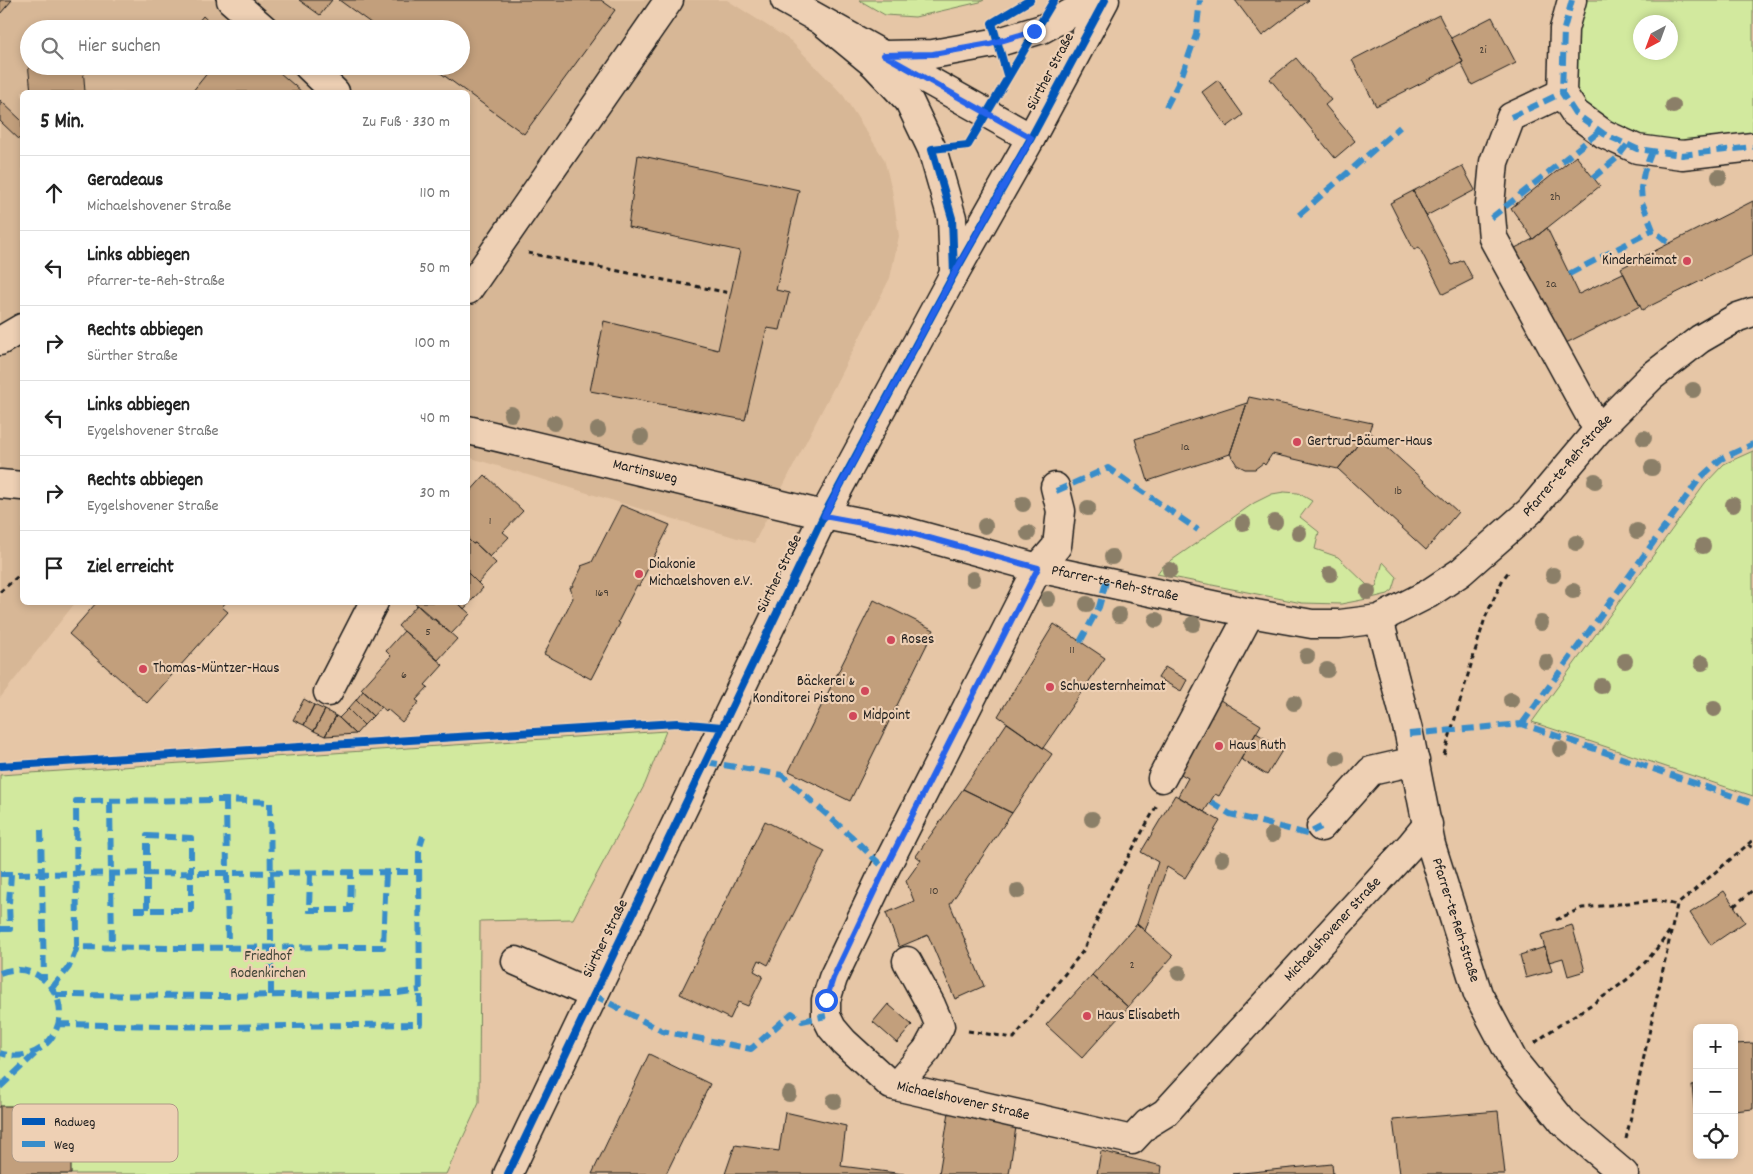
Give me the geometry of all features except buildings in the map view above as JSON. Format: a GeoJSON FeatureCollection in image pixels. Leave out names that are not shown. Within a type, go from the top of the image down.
{"type":"FeatureCollection","features":[{"type":"Feature","properties":{"kind":"street"},"geometry":{"type":"LineString","coordinates":[[231,0],[254,20]]}},
{"type":"Feature","properties":{"kind":"street"},"geometry":{"type":"LineString","coordinates":[[470,287],[669,0]]}},
{"type":"Feature","properties":{"kind":"street"},"geometry":{"type":"LineString","coordinates":[[785,0],[1031,138]]}},
{"type":"Feature","properties":{"kind":"street"},"geometry":{"type":"LineString","coordinates":[[884,55],[933,54],[999,42],[1042,29],[1095,0]]}},
{"type":"Feature","properties":{"kind":"street","name":"Sürther Straße"},"geometry":{"type":"LineString","coordinates":[[508,1174],[824,516],[954,274],[1031,138],[1105,0]]}},
{"type":"Feature","properties":{"kind":"street"},"geometry":{"type":"LineString","coordinates":[[1572,0],[1564,30],[1562,93],[1575,113],[1604,134],[1637,149],[1682,155],[1753,147]]}},
{"type":"Feature","properties":{"kind":"street"},"geometry":{"type":"LineString","coordinates":[[823,22],[874,64],[909,101],[932,149],[952,218],[954,274]]}},
{"type":"Feature","properties":{"kind":"street"},"geometry":{"type":"LineString","coordinates":[[318,75],[334,90]]}},
{"type":"Feature","properties":{"kind":"street"},"geometry":{"type":"LineString","coordinates":[[1562,93],[1511,118],[1494,162],[1490,205],[1493,238],[1598,430]]}},
{"type":"Feature","properties":{"kind":"street","name":"Pfarrer-te-Reh-Straße"},"geometry":{"type":"LineString","coordinates":[[824,516],[900,530],[1038,568],[1250,613],[1312,624],[1340,624],[1379,619],[1428,594],[1460,572],[1530,511],[1598,430],[1651,377],[1700,339],[1738,317],[1753,312]]}},
{"type":"Feature","properties":{"kind":"street"},"geometry":{"type":"LineString","coordinates":[[0,321],[20,326]]}},
{"type":"Feature","properties":{"kind":"street"},"geometry":{"type":"LineString","coordinates":[[0,341],[20,328]]}},
{"type":"Feature","properties":{"kind":"street","name":"Martinsweg"},"geometry":{"type":"LineString","coordinates":[[470,430],[824,516]]}},
{"type":"Feature","properties":{"kind":"street"},"geometry":{"type":"LineString","coordinates":[[0,484],[20,486]]}},
{"type":"Feature","properties":{"kind":"street","name":"Michaelshovener Straße"},"geometry":{"type":"LineString","coordinates":[[1055,487],[1061,511],[1057,546],[1038,568],[885,869],[833,978],[826,1000],[826,1016],[832,1028],[844,1042],[891,1085],[1132,1140],[1147,1124],[1164,1113],[1208,1067],[1403,854],[1428,824]]}},
{"type":"Feature","properties":{"kind":"street"},"geometry":{"type":"LineString","coordinates":[[328,692],[372,605]]}},
{"type":"Feature","properties":{"kind":"street"},"geometry":{"type":"LineString","coordinates":[[1162,778],[1250,613]]}},
{"type":"Feature","properties":{"kind":"street","name":"Pfarrer-te-Reh-Straße"},"geometry":{"type":"LineString","coordinates":[[1379,619],[1415,761],[1431,845],[1478,994],[1513,1060],[1564,1123],[1621,1172]]}},
{"type":"Feature","properties":{"kind":"street"},"geometry":{"type":"LineString","coordinates":[[1321,827],[1371,771],[1415,761]]}},
{"type":"Feature","properties":{"kind":"street"},"geometry":{"type":"LineString","coordinates":[[516,961],[594,995]]}},
{"type":"Feature","properties":{"kind":"street"},"geometry":{"type":"LineString","coordinates":[[896,1086],[928,1050],[940,1026],[907,961]]}},
{"type":"Feature","properties":{"kind":"path"},"geometry":{"type":"LineString","coordinates":[[498,247],[730,293]]}},
{"type":"Feature","properties":{"kind":"path"},"geometry":{"type":"LineString","coordinates":[[1443,758],[1485,618],[1503,579],[1514,563]]}},
{"type":"Feature","properties":{"kind":"path"},"geometry":{"type":"LineString","coordinates":[[0,592],[20,575]]}},
{"type":"Feature","properties":{"kind":"path"},"geometry":{"type":"LineString","coordinates":[[940,1026],[1014,1038],[1083,951],[1111,888],[1163,794],[1162,778]]}},
{"type":"Feature","properties":{"kind":"path"},"geometry":{"type":"LineString","coordinates":[[1621,1172],[1677,905],[1753,840]]}},
{"type":"Feature","properties":{"kind":"path"},"geometry":{"type":"LineString","coordinates":[[1748,844],[1753,849]]}},
{"type":"Feature","properties":{"kind":"path"},"geometry":{"type":"LineString","coordinates":[[1734,906],[1753,890]]}},
{"type":"Feature","properties":{"kind":"path"},"geometry":{"type":"LineString","coordinates":[[1556,920],[1582,908],[1656,900],[1677,905]]}},
{"type":"Feature","properties":{"kind":"path"},"geometry":{"type":"LineString","coordinates":[[1513,1060],[1545,1034],[1625,981],[1644,964],[1673,926]]}},
{"type":"Feature","properties":{"kind":"shaded area"},"geometry":{"type":"Polygon","coordinates":[[[0,0],[727,0],[791,41],[843,95],[884,159],[892,190],[899,236],[890,278],[754,543],[470,458],[470,90],[20,90],[20,605],[73,605],[0,698],[0,0]]]}},
{"type":"Feature","properties":{"kind":"green space"},"geometry":{"type":"Polygon","coordinates":[[[859,0],[984,0],[915,17],[885,15],[859,0]]]}},
{"type":"Feature","properties":{"kind":"green space"},"geometry":{"type":"Polygon","coordinates":[[[1582,0],[1753,0],[1753,136],[1665,148],[1608,127],[1576,94],[1578,8],[1582,0]]]}},
{"type":"Feature","properties":{"kind":"green space"},"geometry":{"type":"Polygon","coordinates":[[[1753,451],[1753,796],[1532,722],[1705,484],[1724,464],[1753,451]]]}},
{"type":"Feature","properties":{"kind":"green space"},"geometry":{"type":"Polygon","coordinates":[[[1284,492],[1298,493],[1312,501],[1300,517],[1319,532],[1315,549],[1338,557],[1367,585],[1376,587],[1383,562],[1397,577],[1393,590],[1388,594],[1341,604],[1302,603],[1157,574],[1162,567],[1254,503],[1272,494],[1284,492]]]}},
{"type":"Feature","properties":{"kind":"green space","name":"Friedhof Rodenkirchen"},"geometry":{"type":"Polygon","coordinates":[[[666,731],[645,784],[573,919],[480,921],[479,1103],[446,1174],[0,1174],[0,775],[666,731]]]}},
{"type":"Feature","properties":{"kind":"marked path"},"geometry":{"type":"LineString","coordinates":[[1166,107],[1181,78],[1196,35],[1200,0]]}},
{"type":"Feature","properties":{"kind":"marked path"},"geometry":{"type":"LineString","coordinates":[[1572,0],[1564,29],[1562,93],[1575,113],[1604,134],[1637,149],[1682,155],[1753,147]]}},
{"type":"Feature","properties":{"kind":"marked path"},"geometry":{"type":"LineString","coordinates":[[1511,117],[1562,93]]}},
{"type":"Feature","properties":{"kind":"marked path"},"geometry":{"type":"LineString","coordinates":[[1299,215],[1400,127]]}},
{"type":"Feature","properties":{"kind":"marked path"},"geometry":{"type":"LineString","coordinates":[[1491,218],[1600,131]]}},
{"type":"Feature","properties":{"kind":"marked path"},"geometry":{"type":"LineString","coordinates":[[1593,178],[1617,158],[1627,145]]}},
{"type":"Feature","properties":{"kind":"marked path"},"geometry":{"type":"LineString","coordinates":[[1652,151],[1644,172],[1641,188],[1642,202],[1653,230],[1669,243]]}},
{"type":"Feature","properties":{"kind":"marked path"},"geometry":{"type":"LineString","coordinates":[[1569,274],[1653,230]]}},
{"type":"Feature","properties":{"kind":"marked path"},"geometry":{"type":"LineString","coordinates":[[1522,724],[1700,478],[1721,459],[1753,444]]}},
{"type":"Feature","properties":{"kind":"marked path"},"geometry":{"type":"LineString","coordinates":[[1056,491],[1108,468],[1198,530]]}},
{"type":"Feature","properties":{"kind":"marked path"},"geometry":{"type":"LineString","coordinates":[[1080,642],[1099,607],[1106,582]]}},
{"type":"Feature","properties":{"kind":"marked path"},"geometry":{"type":"LineString","coordinates":[[1409,734],[1522,724],[1753,803]]}},
{"type":"Feature","properties":{"kind":"marked path"},"geometry":{"type":"LineString","coordinates":[[706,762],[782,775],[885,869]]}},
{"type":"Feature","properties":{"kind":"marked path"},"geometry":{"type":"LineString","coordinates":[[226,800],[228,947]]}},
{"type":"Feature","properties":{"kind":"marked path"},"geometry":{"type":"LineString","coordinates":[[271,995],[271,971],[271,947],[271,874],[270,802],[226,800],[76,801],[77,947],[192,948],[269,948],[307,947],[383,947],[386,872]]}},
{"type":"Feature","properties":{"kind":"marked path"},"geometry":{"type":"LineString","coordinates":[[110,802],[112,948]]}},
{"type":"Feature","properties":{"kind":"marked path"},"geometry":{"type":"LineString","coordinates":[[1211,802],[1230,814],[1307,834],[1321,827]]}},
{"type":"Feature","properties":{"kind":"marked path"},"geometry":{"type":"LineString","coordinates":[[41,830],[44,979]]}},
{"type":"Feature","properties":{"kind":"marked path"},"geometry":{"type":"LineString","coordinates":[[134,910],[191,910],[191,838],[147,836],[147,910]]}},
{"type":"Feature","properties":{"kind":"marked path"},"geometry":{"type":"LineString","coordinates":[[59,1024],[218,1027],[420,1024],[419,849],[423,836]]}},
{"type":"Feature","properties":{"kind":"marked path"},"geometry":{"type":"LineString","coordinates":[[0,874],[420,872]]}},
{"type":"Feature","properties":{"kind":"marked path"},"geometry":{"type":"LineString","coordinates":[[310,874],[309,910],[350,910],[351,873]]}},
{"type":"Feature","properties":{"kind":"marked path"},"geometry":{"type":"LineString","coordinates":[[0,929],[10,929],[11,874]]}},
{"type":"Feature","properties":{"kind":"marked path"},"geometry":{"type":"LineString","coordinates":[[52,988],[69,967],[77,947]]}},
{"type":"Feature","properties":{"kind":"marked path"},"geometry":{"type":"LineString","coordinates":[[0,973],[9,970],[19,970],[37,975],[51,987],[58,1001],[60,1016],[56,1031],[47,1043],[34,1052],[18,1056],[0,1053]]}},
{"type":"Feature","properties":{"kind":"marked path"},"geometry":{"type":"LineString","coordinates":[[56,995],[226,996],[398,993],[420,990]]}},
{"type":"Feature","properties":{"kind":"marked path"},"geometry":{"type":"LineString","coordinates":[[594,995],[662,1031],[751,1049],[792,1013],[802,1021],[826,1016]]}},
{"type":"Feature","properties":{"kind":"marked path"},"geometry":{"type":"LineString","coordinates":[[0,1087],[36,1053]]}},
{"type":"Feature","properties":{"kind":"cycle path"},"geometry":{"type":"LineString","coordinates":[[1007,75],[992,23],[1030,0]]}},
{"type":"Feature","properties":{"kind":"cycle path"},"geometry":{"type":"LineString","coordinates":[[954,274],[952,218],[932,149],[968,145],[1054,0]]}},
{"type":"Feature","properties":{"kind":"cycle path"},"geometry":{"type":"LineString","coordinates":[[508,1174],[824,515],[1105,0]]}},
{"type":"Feature","properties":{"kind":"cycle path"},"geometry":{"type":"LineString","coordinates":[[0,766],[677,723],[722,727]]}},
{"type":"Feature","properties":{"kind":"place","name":"Kinderheimat"},"geometry":{"type":"Point","coordinates":[1687,261]}},
{"type":"Feature","properties":{"kind":"place","name":"Gertrud-Bäumer-Haus"},"geometry":{"type":"Point","coordinates":[1297,442]}},
{"type":"Feature","properties":{"kind":"place","name":"Diakonie Michaelshoven e.V."},"geometry":{"type":"Point","coordinates":[639,574]}},
{"type":"Feature","properties":{"kind":"place","name":"Roses"},"geometry":{"type":"Point","coordinates":[891,640]}},
{"type":"Feature","properties":{"kind":"place","name":"Thomas-Müntzer-Haus"},"geometry":{"type":"Point","coordinates":[143,669]}},
{"type":"Feature","properties":{"kind":"place","name":"Schwesternheimat"},"geometry":{"type":"Point","coordinates":[1050,687]}},
{"type":"Feature","properties":{"kind":"place","name":"Bäckerei & Konditorei Pistono"},"geometry":{"type":"Point","coordinates":[865,691]}},
{"type":"Feature","properties":{"kind":"place","name":"Midpoint"},"geometry":{"type":"Point","coordinates":[853,716]}},
{"type":"Feature","properties":{"kind":"place","name":"Haus Ruth"},"geometry":{"type":"Point","coordinates":[1219,746]}},
{"type":"Feature","properties":{"kind":"place","name":"Haus Elisabeth"},"geometry":{"type":"Point","coordinates":[1087,1016]}},
{"type":"Feature","properties":{"kind":"route"},"geometry":{"type":"LineString","coordinates":[[826,1000],[833,978],[885,869],[1038,568],[900,530],[824,516],[954,274],[1031,138],[884,55],[933,54],[999,42],[1034,31]]}}]}
